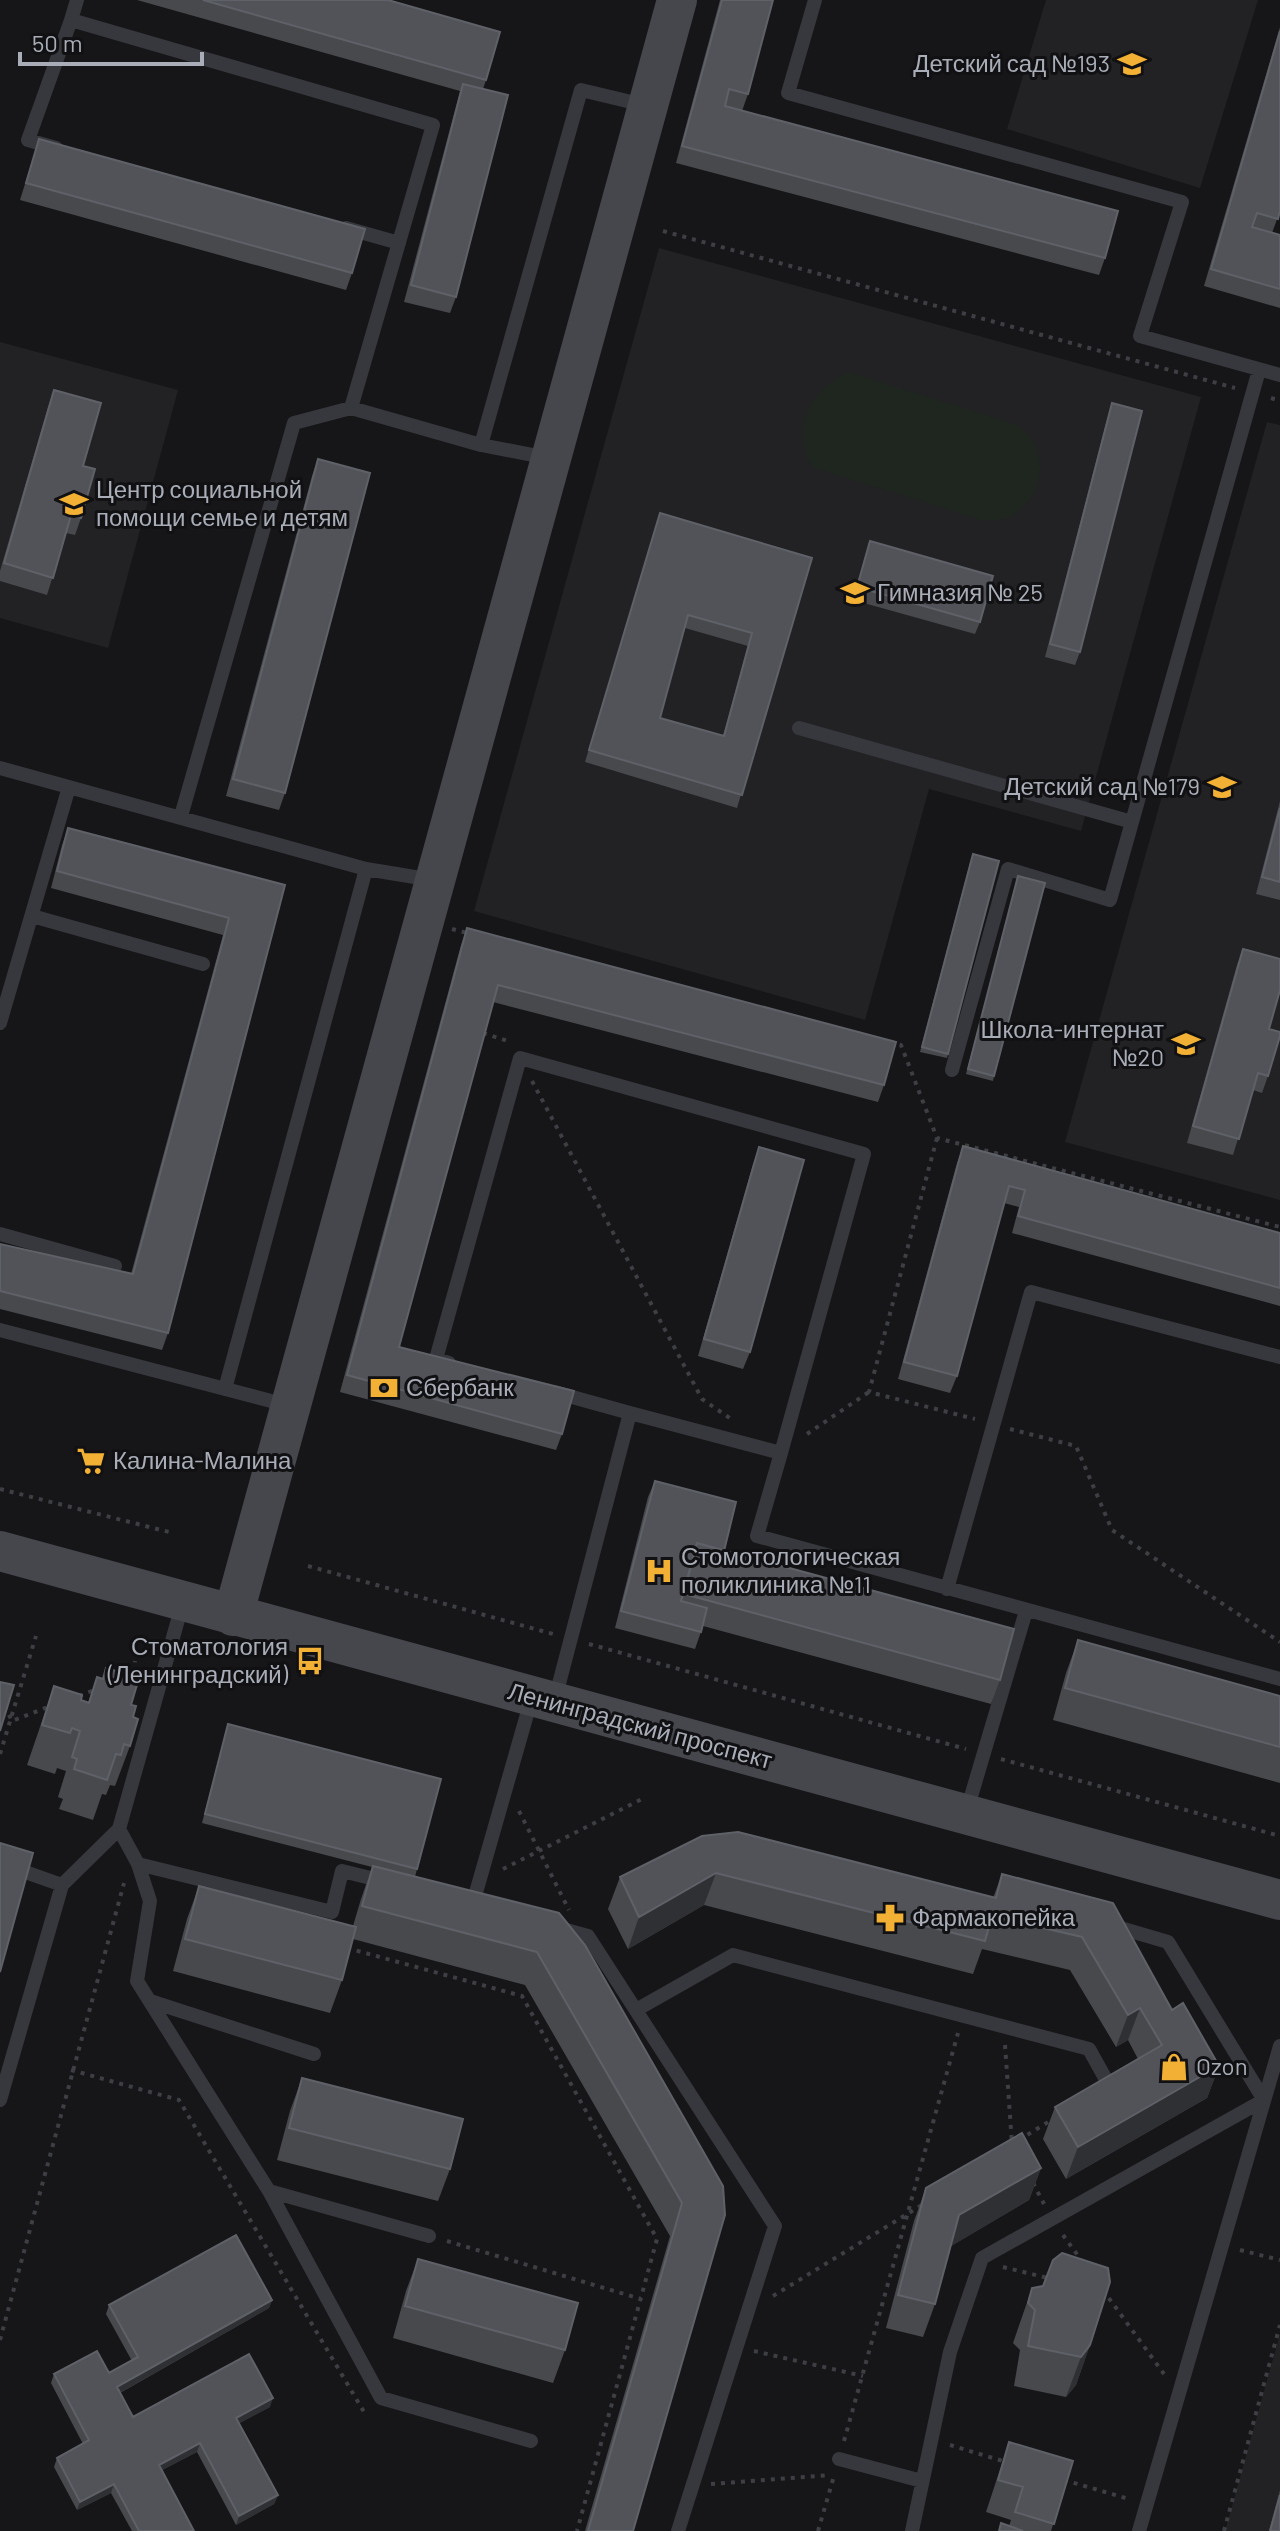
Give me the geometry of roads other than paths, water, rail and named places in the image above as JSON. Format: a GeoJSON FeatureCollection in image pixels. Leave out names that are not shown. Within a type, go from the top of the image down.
{"type":"FeatureCollection","features":[{"type":"Feature","properties":{"kind":"street"},"geometry":{"type":"LineString","coordinates":[[233,1616],[677,0]]}},
{"type":"Feature","properties":{"kind":"street","name":"Ленинградский проспект"},"geometry":{"type":"LineString","coordinates":[[0,1551],[1280,1900]]}},
{"type":"Feature","properties":{"kind":"lane"},"geometry":{"type":"LineString","coordinates":[[73,153],[28,140],[77,0]]}},
{"type":"Feature","properties":{"kind":"lane"},"geometry":{"type":"LineString","coordinates":[[815,0],[788,93],[1182,202],[1140,336],[1280,375]]}},
{"type":"Feature","properties":{"kind":"lane"},"geometry":{"type":"LineString","coordinates":[[71,20],[433,125],[351,408]]}},
{"type":"Feature","properties":{"kind":"lane"},"geometry":{"type":"LineString","coordinates":[[481,445],[581,90],[648,106]]}},
{"type":"Feature","properties":{"kind":"lane"},"geometry":{"type":"LineString","coordinates":[[325,222],[399,243]]}},
{"type":"Feature","properties":{"kind":"lane"},"geometry":{"type":"LineString","coordinates":[[952,1070],[1008,869],[1110,900],[1259,370]]}},
{"type":"Feature","properties":{"kind":"lane"},"geometry":{"type":"LineString","coordinates":[[181,816],[294,423],[351,408],[481,445],[551,458]]}},
{"type":"Feature","properties":{"kind":"lane"},"geometry":{"type":"LineString","coordinates":[[799,728],[1132,822]]}},
{"type":"Feature","properties":{"kind":"lane"},"geometry":{"type":"LineString","coordinates":[[0,768],[366,869],[435,881]]}},
{"type":"Feature","properties":{"kind":"lane"},"geometry":{"type":"LineString","coordinates":[[0,1023],[69,787]]}},
{"type":"Feature","properties":{"kind":"lane"},"geometry":{"type":"LineString","coordinates":[[225,1389],[366,869]]}},
{"type":"Feature","properties":{"kind":"lane"},"geometry":{"type":"LineString","coordinates":[[32,916],[203,964]]}},
{"type":"Feature","properties":{"kind":"lane"},"geometry":{"type":"LineString","coordinates":[[466,1367],[436,1359],[520,1058],[864,1154],[757,1536],[1280,1679]]}},
{"type":"Feature","properties":{"kind":"lane"},"geometry":{"type":"LineString","coordinates":[[0,1234],[115,1266]]}},
{"type":"Feature","properties":{"kind":"lane"},"geometry":{"type":"LineString","coordinates":[[947,1589],[1031,1292],[1280,1357]]}},
{"type":"Feature","properties":{"kind":"lane"},"geometry":{"type":"LineString","coordinates":[[0,1330],[290,1406]]}},
{"type":"Feature","properties":{"kind":"lane"},"geometry":{"type":"LineString","coordinates":[[540,1388],[781,1453]]}},
{"type":"Feature","properties":{"kind":"lane"},"geometry":{"type":"LineString","coordinates":[[500,1911],[466,1902],[479,1882],[506,1786],[569,1639],[630,1413]]}},
{"type":"Feature","properties":{"kind":"lane"},"geometry":{"type":"LineString","coordinates":[[0,2100],[62,1885],[119,1829],[183,1602]]}},
{"type":"Feature","properties":{"kind":"lane"},"geometry":{"type":"LineString","coordinates":[[965,1814],[1026,1611]]}},
{"type":"Feature","properties":{"kind":"lane"},"geometry":{"type":"LineString","coordinates":[[119,1829],[135,1859],[150,1901],[137,1981],[269,2191],[381,2398],[531,2441]]}},
{"type":"Feature","properties":{"kind":"lane"},"geometry":{"type":"LineString","coordinates":[[135,1859],[332,1912],[342,1871],[405,1886]]}},
{"type":"Feature","properties":{"kind":"lane"},"geometry":{"type":"LineString","coordinates":[[0,1863],[62,1885]]}},
{"type":"Feature","properties":{"kind":"lane"},"geometry":{"type":"LineString","coordinates":[[541,1922],[588,1936],[775,2226],[678,2531]]}},
{"type":"Feature","properties":{"kind":"lane"},"geometry":{"type":"LineString","coordinates":[[1097,1922],[1168,1942],[1264,2100]]}},
{"type":"Feature","properties":{"kind":"lane"},"geometry":{"type":"LineString","coordinates":[[636,2010],[733,1955],[1089,2049],[1109,2085]]}},
{"type":"Feature","properties":{"kind":"lane"},"geometry":{"type":"LineString","coordinates":[[150,2001],[314,2054]]}},
{"type":"Feature","properties":{"kind":"lane"},"geometry":{"type":"LineString","coordinates":[[1139,2531],[1280,2046]]}},
{"type":"Feature","properties":{"kind":"lane"},"geometry":{"type":"LineString","coordinates":[[912,2531],[950,2352],[981,2261],[1264,2100]]}},
{"type":"Feature","properties":{"kind":"lane"},"geometry":{"type":"LineString","coordinates":[[269,2191],[429,2236]]}},
{"type":"Feature","properties":{"kind":"lane"},"geometry":{"type":"LineString","coordinates":[[839,2459],[922,2481]]}},
{"type":"Feature","properties":{"kind":"place","name":"Детский сад №193"},"geometry":{"type":"Point","coordinates":[1132,64]}},
{"type":"Feature","properties":{"kind":"place","name":"Центр социальной помощи семье и детям"},"geometry":{"type":"Point","coordinates":[74,504]}},
{"type":"Feature","properties":{"kind":"place","name":"Гимназия № 25"},"geometry":{"type":"Point","coordinates":[855,593]}},
{"type":"Feature","properties":{"kind":"place","name":"Детский сад №179"},"geometry":{"type":"Point","coordinates":[1222,787]}},
{"type":"Feature","properties":{"kind":"place","name":"Школа-интернат №20"},"geometry":{"type":"Point","coordinates":[1186,1044]}},
{"type":"Feature","properties":{"kind":"place","name":"Сбербанк"},"geometry":{"type":"Point","coordinates":[384,1388]}},
{"type":"Feature","properties":{"kind":"place","name":"Калина-Малина"},"geometry":{"type":"Point","coordinates":[91,1461]}},
{"type":"Feature","properties":{"kind":"place","name":"Стомотологическая поликлиника №11"},"geometry":{"type":"Point","coordinates":[659,1571]}},
{"type":"Feature","properties":{"kind":"place","name":"Стоматология (Ленинградский)"},"geometry":{"type":"Point","coordinates":[310,1661]}},
{"type":"Feature","properties":{"kind":"place","name":"Фармакопейка"},"geometry":{"type":"Point","coordinates":[890,1918]}},
{"type":"Feature","properties":{"kind":"place","name":"Ozon"},"geometry":{"type":"Point","coordinates":[1174,2067]}}]}
